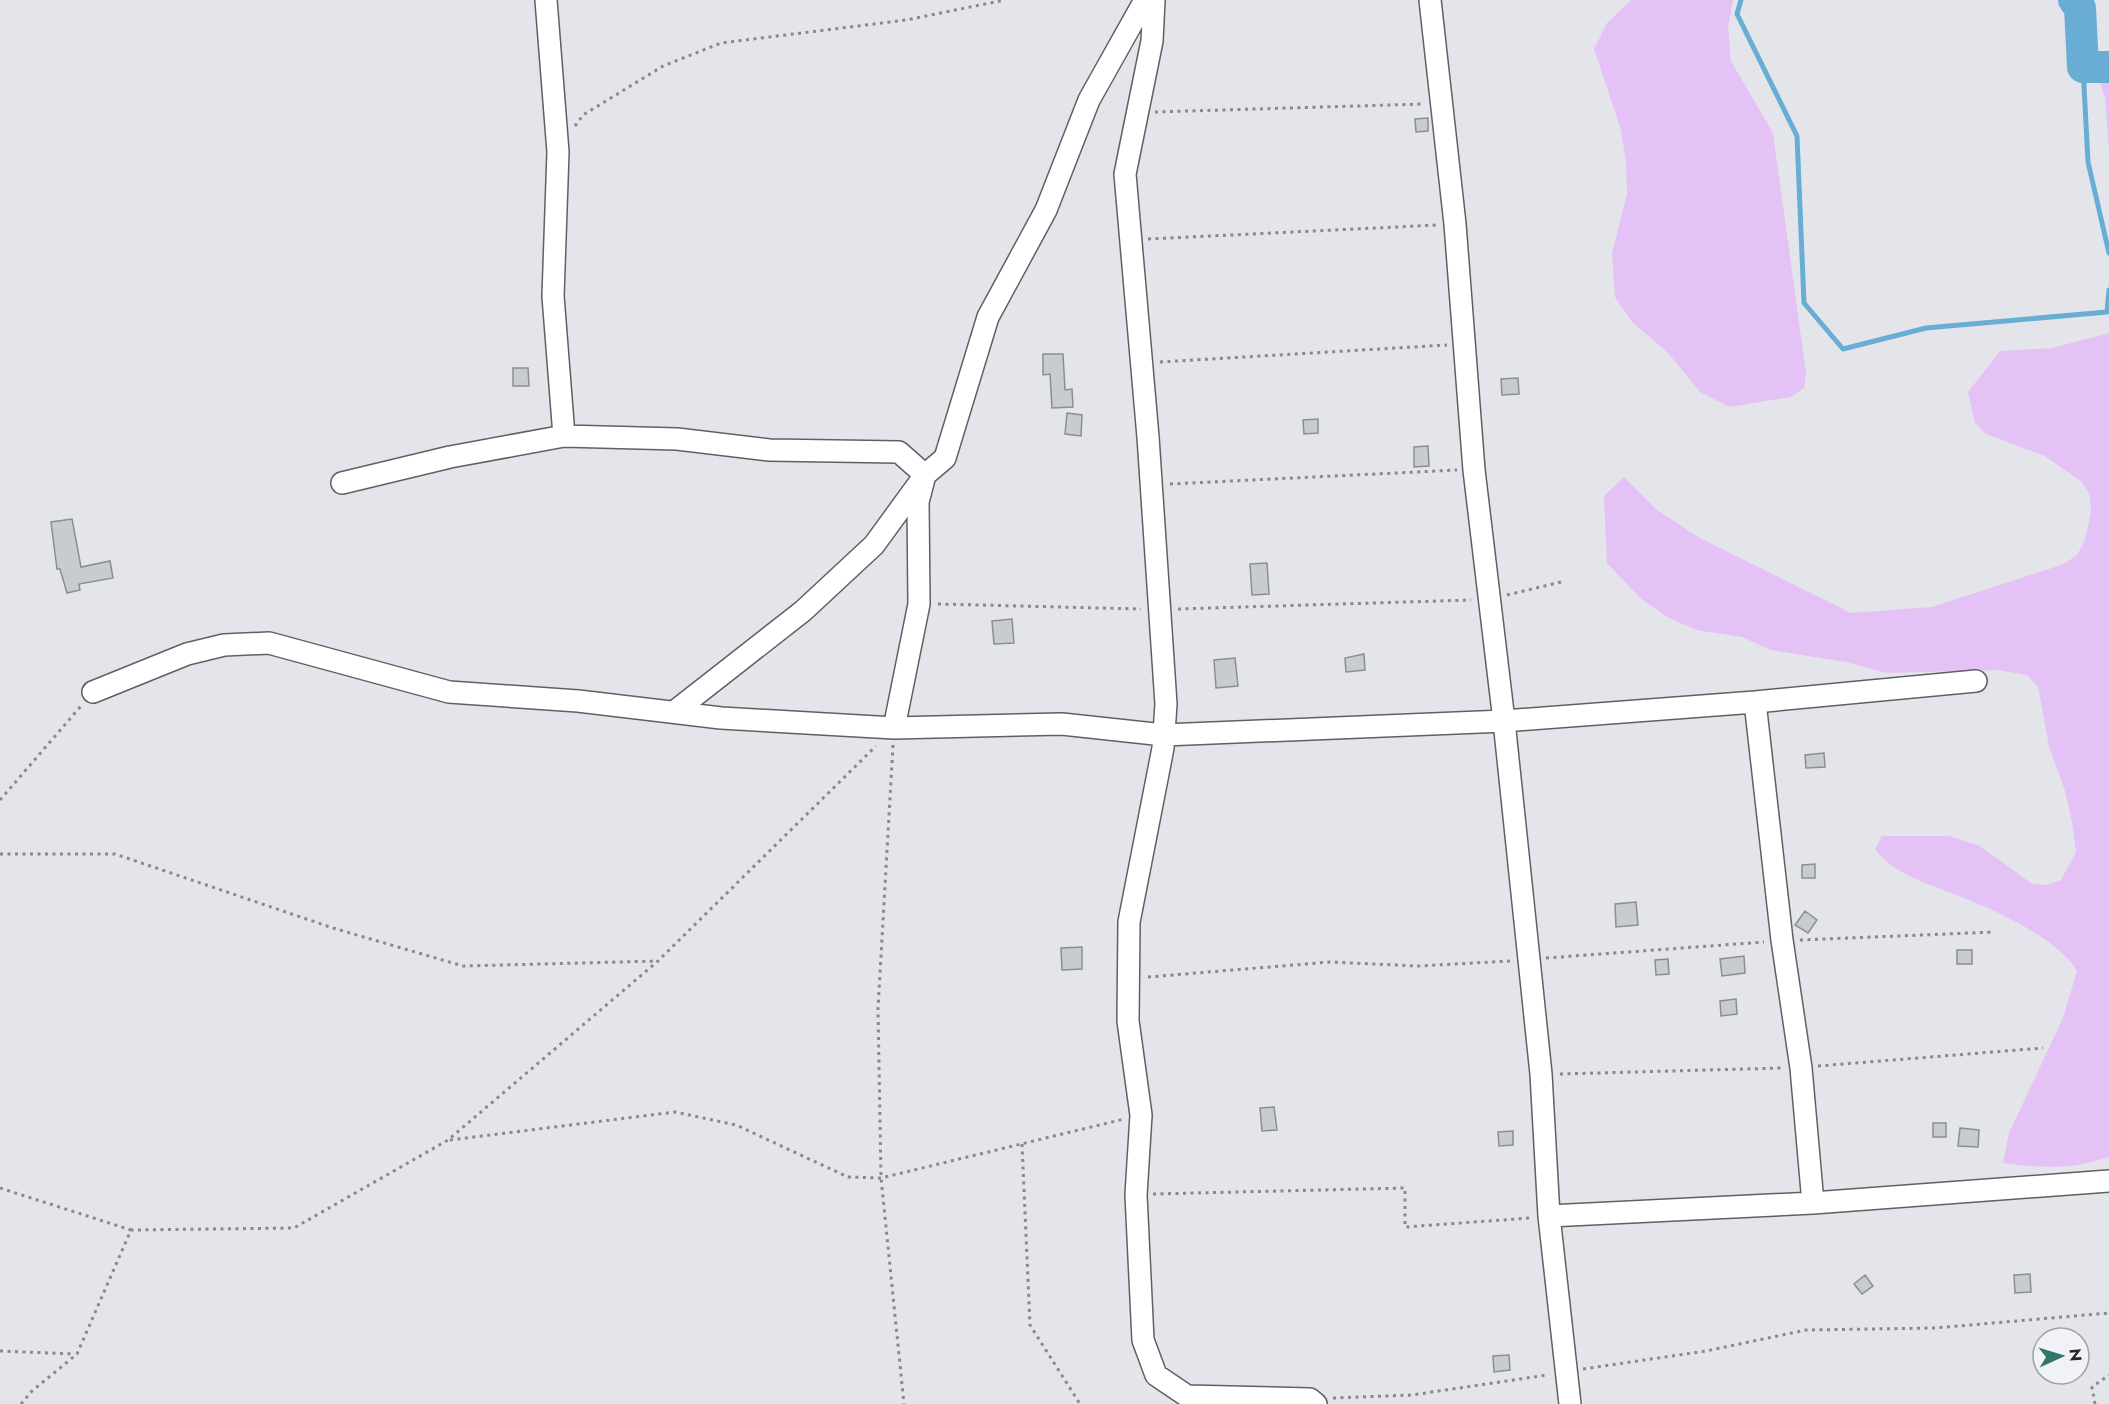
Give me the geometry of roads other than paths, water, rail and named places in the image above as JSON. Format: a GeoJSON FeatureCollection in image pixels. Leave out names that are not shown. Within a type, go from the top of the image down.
{"type":"FeatureCollection","features":[{"type":"Feature","properties":{"kind":"street"},"geometry":{"type":"LineString","coordinates":[[546,0],[558,152],[553,296],[564,436]]}},
{"type":"Feature","properties":{"kind":"street"},"geometry":{"type":"LineString","coordinates":[[674,712],[803,611],[874,545],[925,475],[945,458],[988,317],[1046,210],[1089,100],[1146,0]]}},
{"type":"Feature","properties":{"kind":"street"},"geometry":{"type":"LineString","coordinates":[[1154,0],[1152,41],[1125,174],[1151,485],[1166,704],[1164,735],[1129,922],[1128,1021],[1140,1115],[1136,1195],[1143,1340],[1156,1375],[1187,1396],[1313,1401]]}},
{"type":"Feature","properties":{"kind":"street"},"geometry":{"type":"LineString","coordinates":[[1430,0],[1455,224],[1474,470],[1504,721],[1529,960],[1540,1074],[1549,1216],[1569,1372],[1570,1404]]}},
{"type":"Feature","properties":{"kind":"street"},"geometry":{"type":"LineString","coordinates":[[342,483],[450,457],[564,436],[677,439],[769,450],[899,452],[925,475]]}},
{"type":"Feature","properties":{"kind":"street"},"geometry":{"type":"LineString","coordinates":[[894,728],[919,604],[918,502],[925,475]]}},
{"type":"Feature","properties":{"kind":"street"},"geometry":{"type":"LineString","coordinates":[[93,692],[187,654],[224,645],[269,643],[449,692],[578,701],[721,718],[894,728],[1062,724],[1164,735],[1504,721],[1755,702],[1976,681]]}},
{"type":"Feature","properties":{"kind":"street"},"geometry":{"type":"LineString","coordinates":[[1755,702],[1782,940],[1801,1068],[1813,1203]]}},
{"type":"Feature","properties":{"kind":"street"},"geometry":{"type":"LineString","coordinates":[[1549,1216],[1813,1203],[2109,1181]]}},
{"type":"Feature","properties":{"kind":"water"},"geometry":{"type":"Polygon","coordinates":[[[2098,59],[2109,59],[2109,79],[2099,81],[2098,59]]]}},
{"type":"Feature","properties":{"kind":"waterway"},"geometry":{"type":"LineString","coordinates":[[1741,0],[1737,14],[1797,136],[1804,303],[1843,349],[1926,328],[2107,312],[2109,290]]}},
{"type":"Feature","properties":{"kind":"waterway"},"geometry":{"type":"LineString","coordinates":[[2074,0],[2080,8],[2083,67],[2109,67]]}},
{"type":"Feature","properties":{"kind":"waterway"},"geometry":{"type":"LineString","coordinates":[[2083,67],[2088,162],[2109,253]]}}]}
